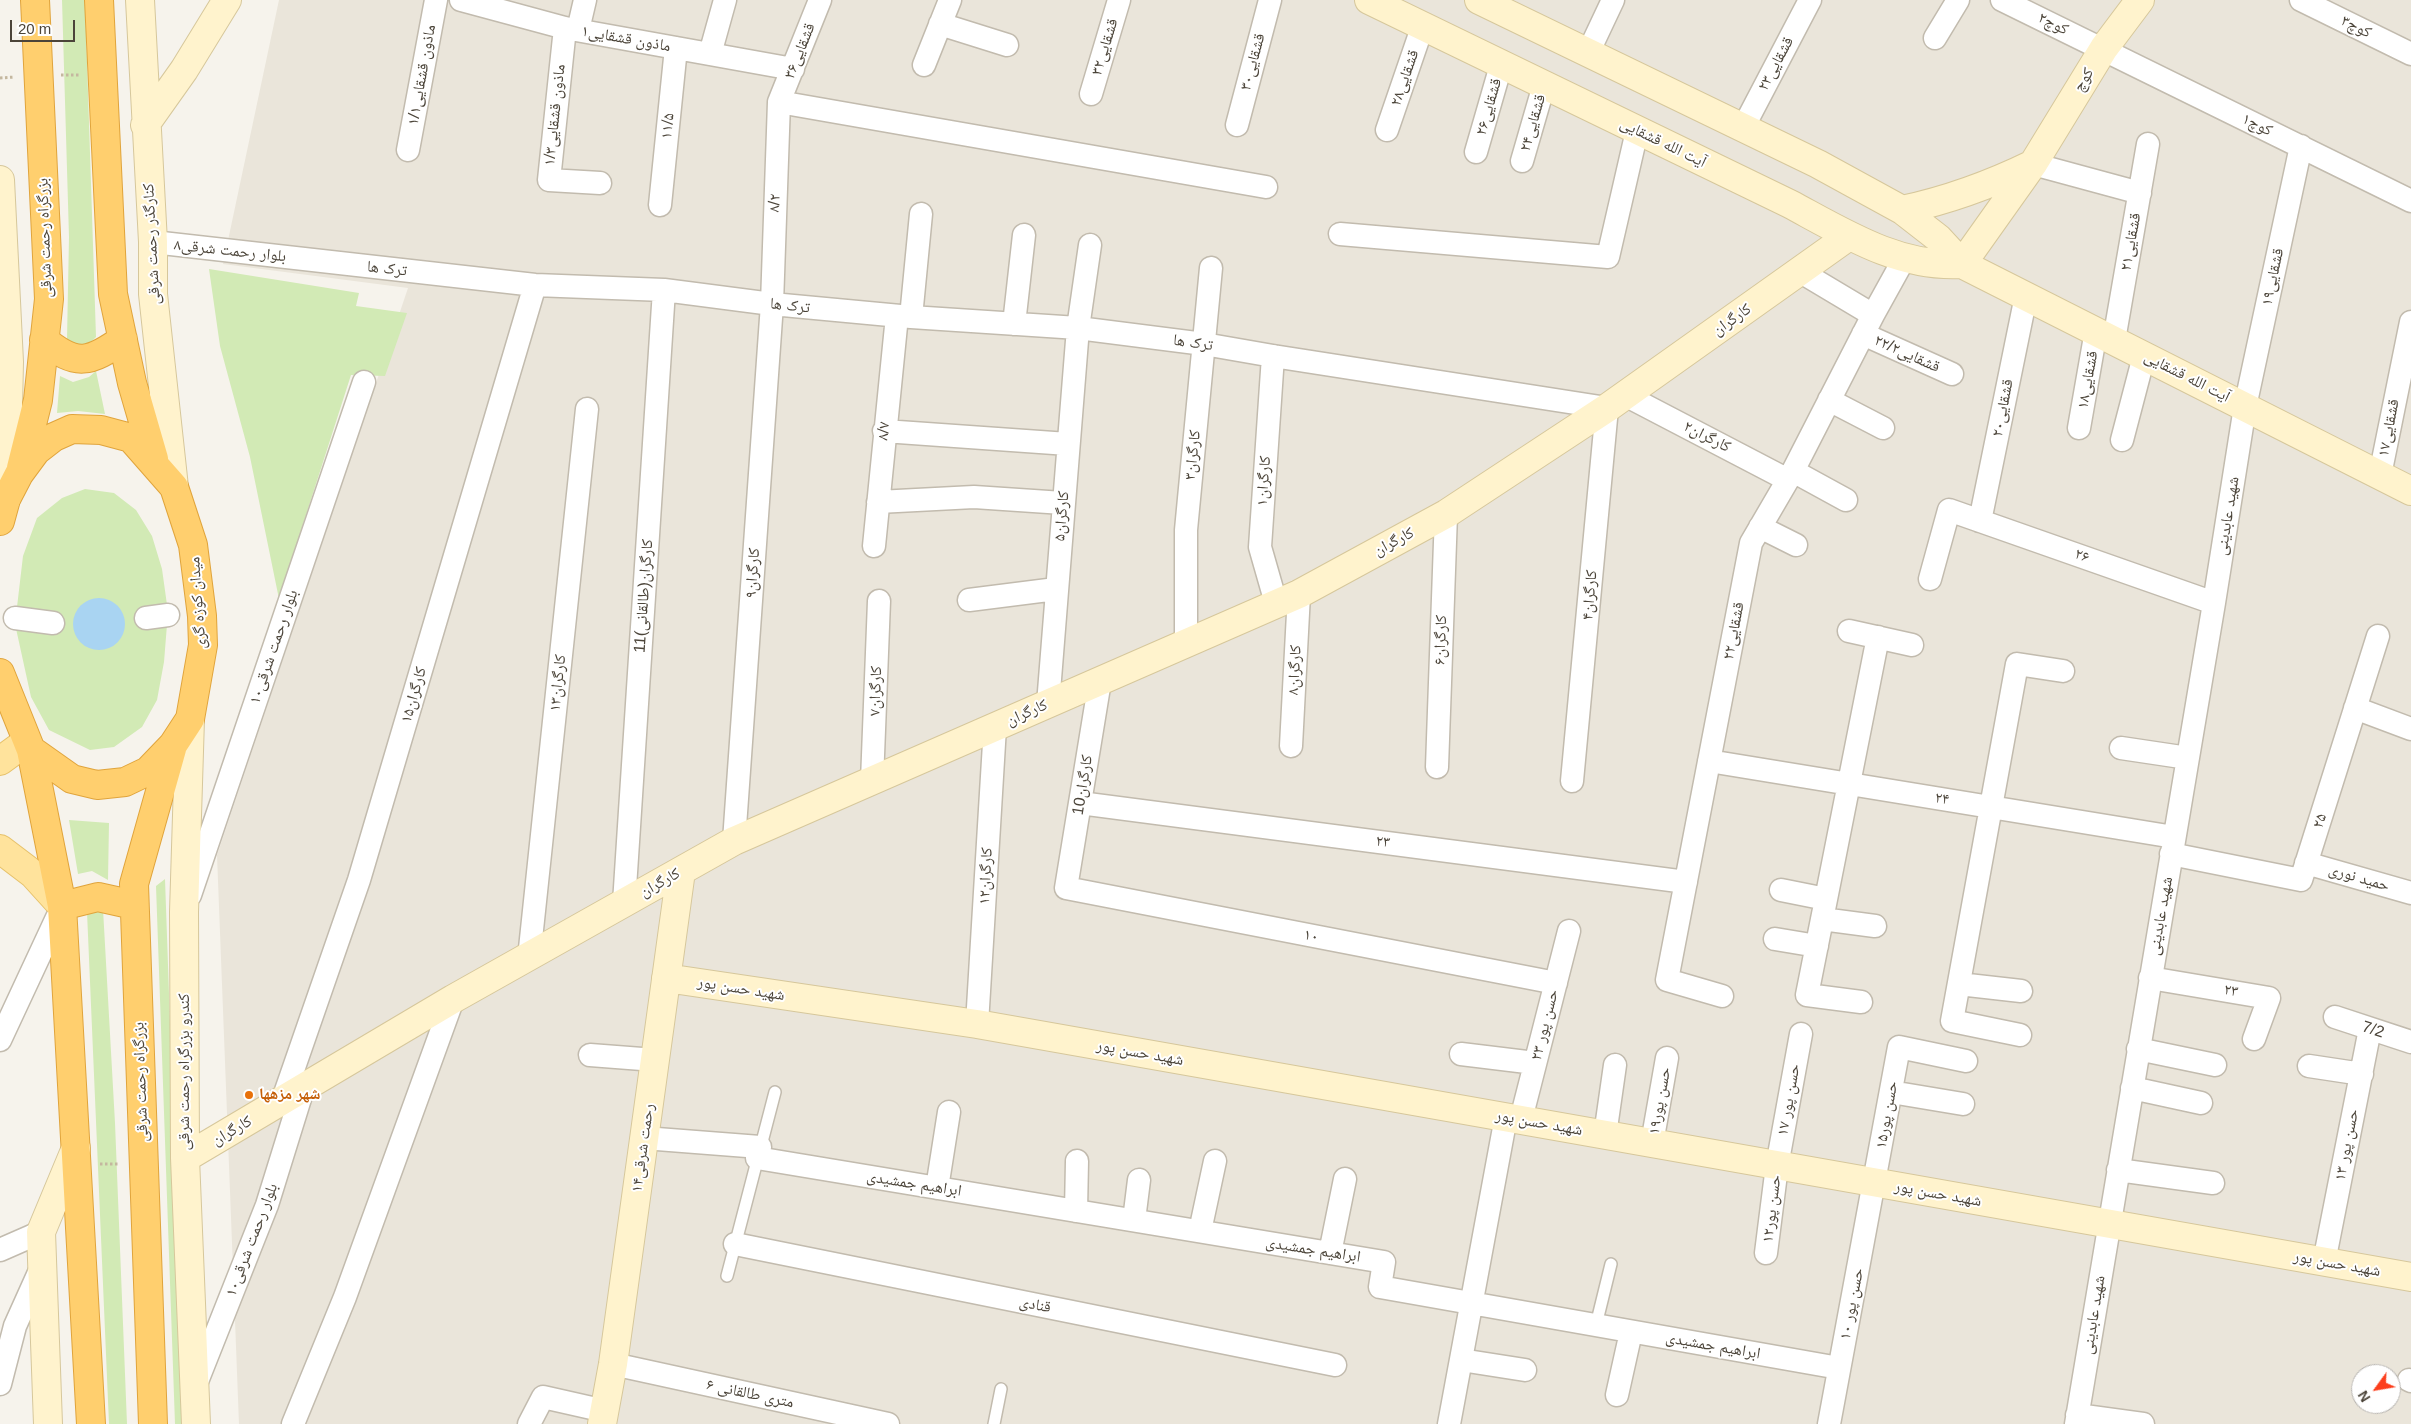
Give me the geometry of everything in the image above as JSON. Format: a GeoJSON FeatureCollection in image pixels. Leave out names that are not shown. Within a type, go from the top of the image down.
{"type":"FeatureCollection","features":[{"type":"Feature","properties":{"kind":"highway","name":"بزرگراه رحمت شرقی"},"geometry":{"type":"LineString","coordinates":[[19,474],[38,400],[49,299],[35,0]]}},
{"type":"Feature","properties":{"kind":"highway"},"geometry":{"type":"LineString","coordinates":[[99,0],[113,294],[132,384],[155,463]]}},
{"type":"Feature","properties":{"kind":"highway"},"geometry":{"type":"LineString","coordinates":[[44,340],[60,353],[72,359],[89,359],[110,349],[123,339]]}},
{"type":"Feature","properties":{"kind":"highway","name":"میدان کوزه گری"},"geometry":{"type":"LineString","coordinates":[[3,510],[19,474],[36,450],[54,437],[72,429],[102,430],[131,438],[155,463],[174,487],[194,545],[202,616],[202,660],[190,719],[173,745],[148,771],[124,782],[97,785],[72,779],[29,746]]}},
{"type":"Feature","properties":{"kind":"highway"},"geometry":{"type":"LineString","coordinates":[[0,673],[29,746],[62,906],[91,1424]]}},
{"type":"Feature","properties":{"kind":"highway","name":"بزرگراه رحمت شرقی"},"geometry":{"type":"LineString","coordinates":[[153,1424],[134,884],[173,745]]}},
{"type":"Feature","properties":{"kind":"highway"},"geometry":{"type":"LineString","coordinates":[[62,906],[98,897],[134,905]]}},
{"type":"Feature","properties":{"kind":"main road"},"geometry":{"type":"LineString","coordinates":[[0,761],[29,746]]}},
{"type":"Feature","properties":{"kind":"main road"},"geometry":{"type":"LineString","coordinates":[[0,849],[34,874],[62,906]]}},
{"type":"Feature","properties":{"kind":"street","name":"کنارگذر رحمت شرقی"},"geometry":{"type":"LineString","coordinates":[[140,0],[154,242],[153,294],[174,487]]}},
{"type":"Feature","properties":{"kind":"street"},"geometry":{"type":"LineString","coordinates":[[146,125],[184,70],[227,0]]}},
{"type":"Feature","properties":{"kind":"street","name":"ماذون قشقایی۱/۱"},"geometry":{"type":"LineString","coordinates":[[408,150],[436,0]]}},
{"type":"Feature","properties":{"kind":"street","name":"ماذون قشقایی۱"},"geometry":{"type":"LineString","coordinates":[[461,0],[571,29],[793,69]]}},
{"type":"Feature","properties":{"kind":"street"},"geometry":{"type":"LineString","coordinates":[[571,29],[585,0]]}},
{"type":"Feature","properties":{"kind":"street"},"geometry":{"type":"LineString","coordinates":[[710,54],[725,0]]}},
{"type":"Feature","properties":{"kind":"street","name":"قشقایی۳۶"},"geometry":{"type":"LineString","coordinates":[[779,102],[820,0]]}},
{"type":"Feature","properties":{"kind":"street"},"geometry":{"type":"LineString","coordinates":[[924,65],[950,0]]}},
{"type":"Feature","properties":{"kind":"street","name":"قشقایی۳۲"},"geometry":{"type":"LineString","coordinates":[[1091,94],[1119,0]]}},
{"type":"Feature","properties":{"kind":"street","name":"قشقایی۳۰"},"geometry":{"type":"LineString","coordinates":[[1237,124],[1270,0]]}},
{"type":"Feature","properties":{"kind":"street","name":"آیت الله قشقایی"},"geometry":{"type":"LineString","coordinates":[[1369,0],[1502,62],[1637,131],[1790,204],[1849,236],[1904,259],[1939,266],[1962,264]]}},
{"type":"Feature","properties":{"kind":"street","name":"آیت الله قشقایی"},"geometry":{"type":"LineString","coordinates":[[1479,0],[1818,164],[1902,210],[1938,238],[1962,264],[2411,491]]}},
{"type":"Feature","properties":{"kind":"street"},"geometry":{"type":"LineString","coordinates":[[1588,53],[1612,0]]}},
{"type":"Feature","properties":{"kind":"street","name":"قشقایی۲۳"},"geometry":{"type":"LineString","coordinates":[[1743,128],[1810,0]]}},
{"type":"Feature","properties":{"kind":"street"},"geometry":{"type":"LineString","coordinates":[[1935,38],[1958,0]]}},
{"type":"Feature","properties":{"kind":"street","name":"کوچ۲"},"geometry":{"type":"LineString","coordinates":[[2002,0],[2104,48]]}},
{"type":"Feature","properties":{"kind":"street","name":"کوچ"},"geometry":{"type":"LineString","coordinates":[[1962,264],[2033,164],[2104,48],[2140,0]]}},
{"type":"Feature","properties":{"kind":"street","name":"۳کوچ"},"geometry":{"type":"LineString","coordinates":[[2300,0],[2411,54]]}},
{"type":"Feature","properties":{"kind":"street"},"geometry":{"type":"LineString","coordinates":[[940,24],[1007,45]]}},
{"type":"Feature","properties":{"kind":"street","name":"قشقایی۲۸"},"geometry":{"type":"LineString","coordinates":[[1387,130],[1423,25]]}},
{"type":"Feature","properties":{"kind":"street","name":"ماذون قشقایی۱/۳"},"geometry":{"type":"LineString","coordinates":[[571,29],[549,180],[600,183]]}},
{"type":"Feature","properties":{"kind":"street","name":"۱۱/۵"},"geometry":{"type":"LineString","coordinates":[[660,205],[676,48]]}},
{"type":"Feature","properties":{"kind":"street","name":"کوچ۱"},"geometry":{"type":"LineString","coordinates":[[2104,48],[2411,201]]}},
{"type":"Feature","properties":{"kind":"street","name":"قشقایی۲۶"},"geometry":{"type":"LineString","coordinates":[[1476,152],[1502,62]]}},
{"type":"Feature","properties":{"kind":"street","name":"قشقایی۲۴"},"geometry":{"type":"LineString","coordinates":[[1522,161],[1544,84]]}},
{"type":"Feature","properties":{"kind":"street"},"geometry":{"type":"LineString","coordinates":[[779,102],[1266,187]]}},
{"type":"Feature","properties":{"kind":"street","name":"۸/۲"},"geometry":{"type":"LineString","coordinates":[[772,304],[779,102]]}},
{"type":"Feature","properties":{"kind":"street"},"geometry":{"type":"LineString","coordinates":[[1340,234],[1608,256],[1637,131]]}},
{"type":"Feature","properties":{"kind":"street","name":"قشقایی۲۱"},"geometry":{"type":"LineString","coordinates":[[2105,336],[2140,193],[2148,144]]}},
{"type":"Feature","properties":{"kind":"street","name":"۱۹قشقایی"},"geometry":{"type":"LineString","coordinates":[[2245,407],[2301,146]]}},
{"type":"Feature","properties":{"kind":"street"},"geometry":{"type":"LineString","coordinates":[[1902,210],[1943,201],[1985,187],[2033,164],[2140,193]]}},
{"type":"Feature","properties":{"kind":"street"},"geometry":{"type":"LineString","coordinates":[[0,180],[9,362],[3,510]]}},
{"type":"Feature","properties":{"kind":"street","name":"۸/۷"},"geometry":{"type":"LineString","coordinates":[[874,546],[884,431],[920,214]]}},
{"type":"Feature","properties":{"kind":"street"},"geometry":{"type":"LineString","coordinates":[[1014,324],[1024,234]]}},
{"type":"Feature","properties":{"kind":"street","name":"کارگران"},"geometry":{"type":"LineString","coordinates":[[185,1158],[453,999],[529,958],[734,841],[1288,598],[1446,514],[1616,402],[1849,236]]}},
{"type":"Feature","properties":{"kind":"street","name":"بلوار رحمت شرقی۸"},"geometry":{"type":"LineString","coordinates":[[154,242],[306,260]]}},
{"type":"Feature","properties":{"kind":"street","name":"کارگران۵"},"geometry":{"type":"LineString","coordinates":[[1048,704],[1078,328],[1090,245]]}},
{"type":"Feature","properties":{"kind":"street","name":"۲۲قشقایی"},"geometry":{"type":"LineString","coordinates":[[1722,996],[1667,980],[1751,543],[1791,475],[1868,324],[1904,259]]}},
{"type":"Feature","properties":{"kind":"street","name":"ترک ها"},"geometry":{"type":"LineString","coordinates":[[306,260],[535,285],[664,290],[772,304],[904,317],[1078,328],[1616,402]]}},
{"type":"Feature","properties":{"kind":"street","name":"کارگران۳"},"geometry":{"type":"LineString","coordinates":[[1186,643],[1186,530],[1212,268]]}},
{"type":"Feature","properties":{"kind":"street","name":"۲۲/۲قشقایی"},"geometry":{"type":"LineString","coordinates":[[1801,272],[1868,324],[1952,374]]}},
{"type":"Feature","properties":{"kind":"street","name":"۱۵کارگران"},"geometry":{"type":"LineString","coordinates":[[292,1096],[359,880],[535,285]]}},
{"type":"Feature","properties":{"kind":"street","name":"11کارگران(طالقانی)"},"geometry":{"type":"LineString","coordinates":[[624,903],[664,290]]}},
{"type":"Feature","properties":{"kind":"street","name":"۲۰قشقایی"},"geometry":{"type":"LineString","coordinates":[[1980,521],[2026,296]]}},
{"type":"Feature","properties":{"kind":"street","name":"کارگران۹"},"geometry":{"type":"LineString","coordinates":[[734,841],[772,304]]}},
{"type":"Feature","properties":{"kind":"street","name":"۱۷قشقایی"},"geometry":{"type":"LineString","coordinates":[[2380,475],[2411,322]]}},
{"type":"Feature","properties":{"kind":"street","name":"۱۸قشقایی"},"geometry":{"type":"LineString","coordinates":[[2079,428],[2105,336]]}},
{"type":"Feature","properties":{"kind":"street","name":"۱کارگران"},"geometry":{"type":"LineString","coordinates":[[1273,356],[1260,547],[1288,598]]}},
{"type":"Feature","properties":{"kind":"street"},"geometry":{"type":"LineString","coordinates":[[2122,440],[2144,356]]}},
{"type":"Feature","properties":{"kind":"street","name":"۱۰بلوار رحمت شرقی"},"geometry":{"type":"LineString","coordinates":[[184,912],[364,382]]}},
{"type":"Feature","properties":{"kind":"street"},"geometry":{"type":"LineString","coordinates":[[1829,400],[1883,428]]}},
{"type":"Feature","properties":{"kind":"street","name":"کارگران۲"},"geometry":{"type":"LineString","coordinates":[[1616,402],[1846,500]]}},
{"type":"Feature","properties":{"kind":"street","name":"کارگران۴"},"geometry":{"type":"LineString","coordinates":[[1572,781],[1616,402]]}},
{"type":"Feature","properties":{"kind":"street","name":"شهید عابدینی"},"geometry":{"type":"LineString","coordinates":[[2077,1420],[2245,407]]}},
{"type":"Feature","properties":{"kind":"street","name":"کارگران۱۳"},"geometry":{"type":"LineString","coordinates":[[529,958],[587,409]]}},
{"type":"Feature","properties":{"kind":"street"},"geometry":{"type":"LineString","coordinates":[[884,431],[1068,444]]}},
{"type":"Feature","properties":{"kind":"street"},"geometry":{"type":"LineString","coordinates":[[878,502],[974,497],[1063,502]]}},
{"type":"Feature","properties":{"kind":"street","name":"۲۶"},"geometry":{"type":"LineString","coordinates":[[1930,579],[1949,510],[2214,603]]}},
{"type":"Feature","properties":{"kind":"street","name":"۶کارگران"},"geometry":{"type":"LineString","coordinates":[[1436,767],[1446,514]]}},
{"type":"Feature","properties":{"kind":"street"},"geometry":{"type":"LineString","coordinates":[[1760,527],[1796,545]]}},
{"type":"Feature","properties":{"kind":"street"},"geometry":{"type":"LineString","coordinates":[[969,600],[1056,589]]}},
{"type":"Feature","properties":{"kind":"street","name":"کارگران۸"},"geometry":{"type":"LineString","coordinates":[[1288,598],[1291,746]]}},
{"type":"Feature","properties":{"kind":"street","name":"کارگران۷"},"geometry":{"type":"LineString","coordinates":[[872,781],[879,601]]}},
{"type":"Feature","properties":{"kind":"street"},"geometry":{"type":"LineString","coordinates":[[146,618],[168,615]]}},
{"type":"Feature","properties":{"kind":"street"},"geometry":{"type":"LineString","coordinates":[[15,618],[53,624]]}},
{"type":"Feature","properties":{"kind":"street"},"geometry":{"type":"LineString","coordinates":[[1849,631],[1912,645]]}},
{"type":"Feature","properties":{"kind":"street","name":"۲۵"},"geometry":{"type":"LineString","coordinates":[[2173,845],[2301,880],[2378,636]]}},
{"type":"Feature","properties":{"kind":"street"},"geometry":{"type":"LineString","coordinates":[[1861,1002],[1807,995],[1878,637]]}},
{"type":"Feature","properties":{"kind":"street"},"geometry":{"type":"LineString","coordinates":[[2020,1035],[1952,1021],[2017,664],[2063,671]]}},
{"type":"Feature","properties":{"kind":"street","name":"10کارگران"},"geometry":{"type":"LineString","coordinates":[[1066,888],[1100,681]]}},
{"type":"Feature","properties":{"kind":"street"},"geometry":{"type":"LineString","coordinates":[[2356,708],[2411,729]]}},
{"type":"Feature","properties":{"kind":"street","name":"کندرو بزرگراه رحمت شرقی"},"geometry":{"type":"LineString","coordinates":[[190,719],[184,912],[185,1158],[196,1424]]}},
{"type":"Feature","properties":{"kind":"street","name":"۱۲کارگران"},"geometry":{"type":"LineString","coordinates":[[977,1024],[995,727]]}},
{"type":"Feature","properties":{"kind":"street"},"geometry":{"type":"LineString","coordinates":[[2121,748],[2188,758]]}},
{"type":"Feature","properties":{"kind":"street","name":"۲۴"},"geometry":{"type":"LineString","coordinates":[[1709,761],[1991,807],[2173,845]]}},
{"type":"Feature","properties":{"kind":"street","name":"۲۳"},"geometry":{"type":"LineString","coordinates":[[1080,803],[1686,882]]}},
{"type":"Feature","properties":{"kind":"street","name":"حمید نوری"},"geometry":{"type":"LineString","coordinates":[[2306,863],[2411,893]]}},
{"type":"Feature","properties":{"kind":"street","name":"۱۴رحمت شرقی"},"geometry":{"type":"LineString","coordinates":[[603,1417],[613,1364],[681,871]]}},
{"type":"Feature","properties":{"kind":"street","name":"۱۰"},"geometry":{"type":"LineString","coordinates":[[1066,888],[1556,983]]}},
{"type":"Feature","properties":{"kind":"street"},"geometry":{"type":"LineString","coordinates":[[1781,890],[1824,909],[1875,926]]}},
{"type":"Feature","properties":{"kind":"street"},"geometry":{"type":"LineString","coordinates":[[0,1040],[62,906]]}},
{"type":"Feature","properties":{"kind":"street","name":"۲۳ حسن پور"},"geometry":{"type":"LineString","coordinates":[[1449,1424],[1472,1303],[1514,1118],[1535,1063],[1569,932]]}},
{"type":"Feature","properties":{"kind":"street"},"geometry":{"type":"LineString","coordinates":[[1775,938],[1817,946]]}},
{"type":"Feature","properties":{"kind":"street","name":"شهید حسن پور"},"geometry":{"type":"LineString","coordinates":[[666,978],[977,1024],[2411,1278]]}},
{"type":"Feature","properties":{"kind":"street","name":"۲۳"},"geometry":{"type":"LineString","coordinates":[[2150,978],[2269,998],[2254,1039]]}},
{"type":"Feature","properties":{"kind":"street"},"geometry":{"type":"LineString","coordinates":[[1959,984],[2021,991]]}},
{"type":"Feature","properties":{"kind":"street"},"geometry":{"type":"LineString","coordinates":[[293,1424],[345,1296],[453,999]]}},
{"type":"Feature","properties":{"kind":"street","name":"7/2"},"geometry":{"type":"LineString","coordinates":[[2335,1017],[2411,1042]]}},
{"type":"Feature","properties":{"kind":"street","name":"۱۳ حسن پور"},"geometry":{"type":"LineString","coordinates":[[2324,1262],[2370,1029]]}},
{"type":"Feature","properties":{"kind":"street","name":"۱۷ حسن پور"},"geometry":{"type":"LineString","coordinates":[[1777,1166],[1801,1034]]}},
{"type":"Feature","properties":{"kind":"street","name":"حسن پور۱۵"},"geometry":{"type":"LineString","coordinates":[[1875,1183],[1899,1047],[1966,1061]]}},
{"type":"Feature","properties":{"kind":"street"},"geometry":{"type":"LineString","coordinates":[[2138,1049],[2215,1066]]}},
{"type":"Feature","properties":{"kind":"street"},"geometry":{"type":"LineString","coordinates":[[1461,1054],[1535,1063]]}},
{"type":"Feature","properties":{"kind":"street"},"geometry":{"type":"LineString","coordinates":[[590,1055],[655,1060]]}},
{"type":"Feature","properties":{"kind":"street","name":"حسن پور۱۹"},"geometry":{"type":"LineString","coordinates":[[1652,1143],[1667,1058]]}},
{"type":"Feature","properties":{"kind":"street"},"geometry":{"type":"LineString","coordinates":[[1605,1135],[1615,1066]]}},
{"type":"Feature","properties":{"kind":"street"},"geometry":{"type":"LineString","coordinates":[[2309,1066],[2362,1074]]}},
{"type":"Feature","properties":{"kind":"street"},"geometry":{"type":"LineString","coordinates":[[2132,1088],[2201,1103]]}},
{"type":"Feature","properties":{"kind":"street"},"geometry":{"type":"LineString","coordinates":[[1891,1092],[1963,1104]]}},
{"type":"Feature","properties":{"kind":"street","name":"بلوار رحمت شرقی۱۰"},"geometry":{"type":"LineString","coordinates":[[195,1388],[267,1204],[292,1096]]}},
{"type":"Feature","properties":{"kind":"street"},"geometry":{"type":"LineString","coordinates":[[937,1188],[949,1112]]}},
{"type":"Feature","properties":{"kind":"street","name":"ابراهیم جمشیدی"},"geometry":{"type":"LineString","coordinates":[[644,1138],[759,1153],[937,1188],[1384,1262],[1380,1287],[1839,1368]]}},
{"type":"Feature","properties":{"kind":"street"},"geometry":{"type":"LineString","coordinates":[[48,1424],[41,1232],[76,1148]]}},
{"type":"Feature","properties":{"kind":"street"},"geometry":{"type":"LineString","coordinates":[[1076,1210],[1078,1161]]}},
{"type":"Feature","properties":{"kind":"street"},"geometry":{"type":"LineString","coordinates":[[1200,1231],[1215,1161]]}},
{"type":"Feature","properties":{"kind":"street","name":"حسن پور۱۲"},"geometry":{"type":"LineString","coordinates":[[1766,1253],[1777,1166]]}},
{"type":"Feature","properties":{"kind":"street"},"geometry":{"type":"LineString","coordinates":[[2118,1170],[2213,1183]]}},
{"type":"Feature","properties":{"kind":"street"},"geometry":{"type":"LineString","coordinates":[[1330,1253],[1345,1179]]}},
{"type":"Feature","properties":{"kind":"street"},"geometry":{"type":"LineString","coordinates":[[1134,1220],[1139,1180]]}},
{"type":"Feature","properties":{"kind":"street","name":"۱۰ حسن پور"},"geometry":{"type":"LineString","coordinates":[[1828,1424],[1875,1183]]}},
{"type":"Feature","properties":{"kind":"street"},"geometry":{"type":"LineString","coordinates":[[0,1250],[41,1232]]}},
{"type":"Feature","properties":{"kind":"street","name":"قنادی"},"geometry":{"type":"LineString","coordinates":[[735,1244],[1335,1365]]}},
{"type":"Feature","properties":{"kind":"street"},"geometry":{"type":"LineString","coordinates":[[0,1384],[8,1324],[42,1265]]}},
{"type":"Feature","properties":{"kind":"street"},"geometry":{"type":"LineString","coordinates":[[1617,1395],[1631,1332]]}},
{"type":"Feature","properties":{"kind":"street"},"geometry":{"type":"LineString","coordinates":[[1461,1360],[1525,1370]]}},
{"type":"Feature","properties":{"kind":"street","name":"۶ متری طالقانی"},"geometry":{"type":"LineString","coordinates":[[613,1364],[888,1424]]}},
{"type":"Feature","properties":{"kind":"street"},"geometry":{"type":"LineString","coordinates":[[529,1424],[543,1397],[603,1417]]}},
{"type":"Feature","properties":{"kind":"street"},"geometry":{"type":"LineString","coordinates":[[2077,1420],[2144,1424]]}},
{"type":"Feature","properties":{"kind":"lane"},"geometry":{"type":"LineString","coordinates":[[727,1276],[775,1092]]}},
{"type":"Feature","properties":{"kind":"lane"},"geometry":{"type":"LineString","coordinates":[[1596,1326],[1611,1264]]}},
{"type":"Feature","properties":{"kind":"lane"},"geometry":{"type":"LineString","coordinates":[[994,1424],[1001,1389]]}},
{"type":"Feature","properties":{"kind":"path"},"geometry":{"type":"LineString","coordinates":[[0,78],[103,74]]}},
{"type":"Feature","properties":{"kind":"shaded area"},"geometry":{"type":"Polygon","coordinates":[[[279,0],[2411,0],[2411,1424],[239,1424],[217,855],[408,288],[223,264],[279,0]]]}},
{"type":"Feature","properties":{"kind":"green space"},"geometry":{"type":"Polygon","coordinates":[[[62,0],[85,0],[96,337],[88,345],[79,347],[67,339],[69,237],[62,0]]]}},
{"type":"Feature","properties":{"kind":"green space"},"geometry":{"type":"Polygon","coordinates":[[[209,269],[359,293],[356,306],[407,313],[385,376],[351,375],[279,599],[250,457],[220,346],[209,269]]]}},
{"type":"Feature","properties":{"kind":"green space"},"geometry":{"type":"Polygon","coordinates":[[[96,371],[105,414],[78,411],[57,413],[60,376],[73,382],[89,377],[96,371]]]}},
{"type":"Feature","properties":{"kind":"green space"},"geometry":{"type":"Polygon","coordinates":[[[85,489],[114,493],[136,510],[152,536],[162,569],[168,612],[164,662],[157,700],[142,727],[114,747],[90,750],[49,730],[31,697],[15,624],[23,556],[37,518],[62,498],[85,489]]]}},
{"type":"Feature","properties":{"kind":"green space"},"geometry":{"type":"Polygon","coordinates":[[[69,820],[109,823],[108,880],[92,871],[78,874],[69,820]]]}},
{"type":"Feature","properties":{"kind":"green space"},"geometry":{"type":"Polygon","coordinates":[[[165,879],[184,1424],[175,1424],[156,886],[165,879]]]}},
{"type":"Feature","properties":{"kind":"green space"},"geometry":{"type":"Polygon","coordinates":[[[103,909],[115,1123],[127,1424],[109,1424],[87,912],[103,909]]]}},
{"type":"Feature","properties":{"kind":"water"},"geometry":{"type":"Polygon","coordinates":[[[99,598],[113,602],[121,610],[125,624],[121,638],[113,646],[99,650],[85,646],[77,638],[73,624],[77,610],[85,602],[99,598]]]}},
{"type":"Feature","properties":{"kind":"place","name":"شهر مزهها"},"geometry":{"type":"Point","coordinates":[249,1095]}}]}
